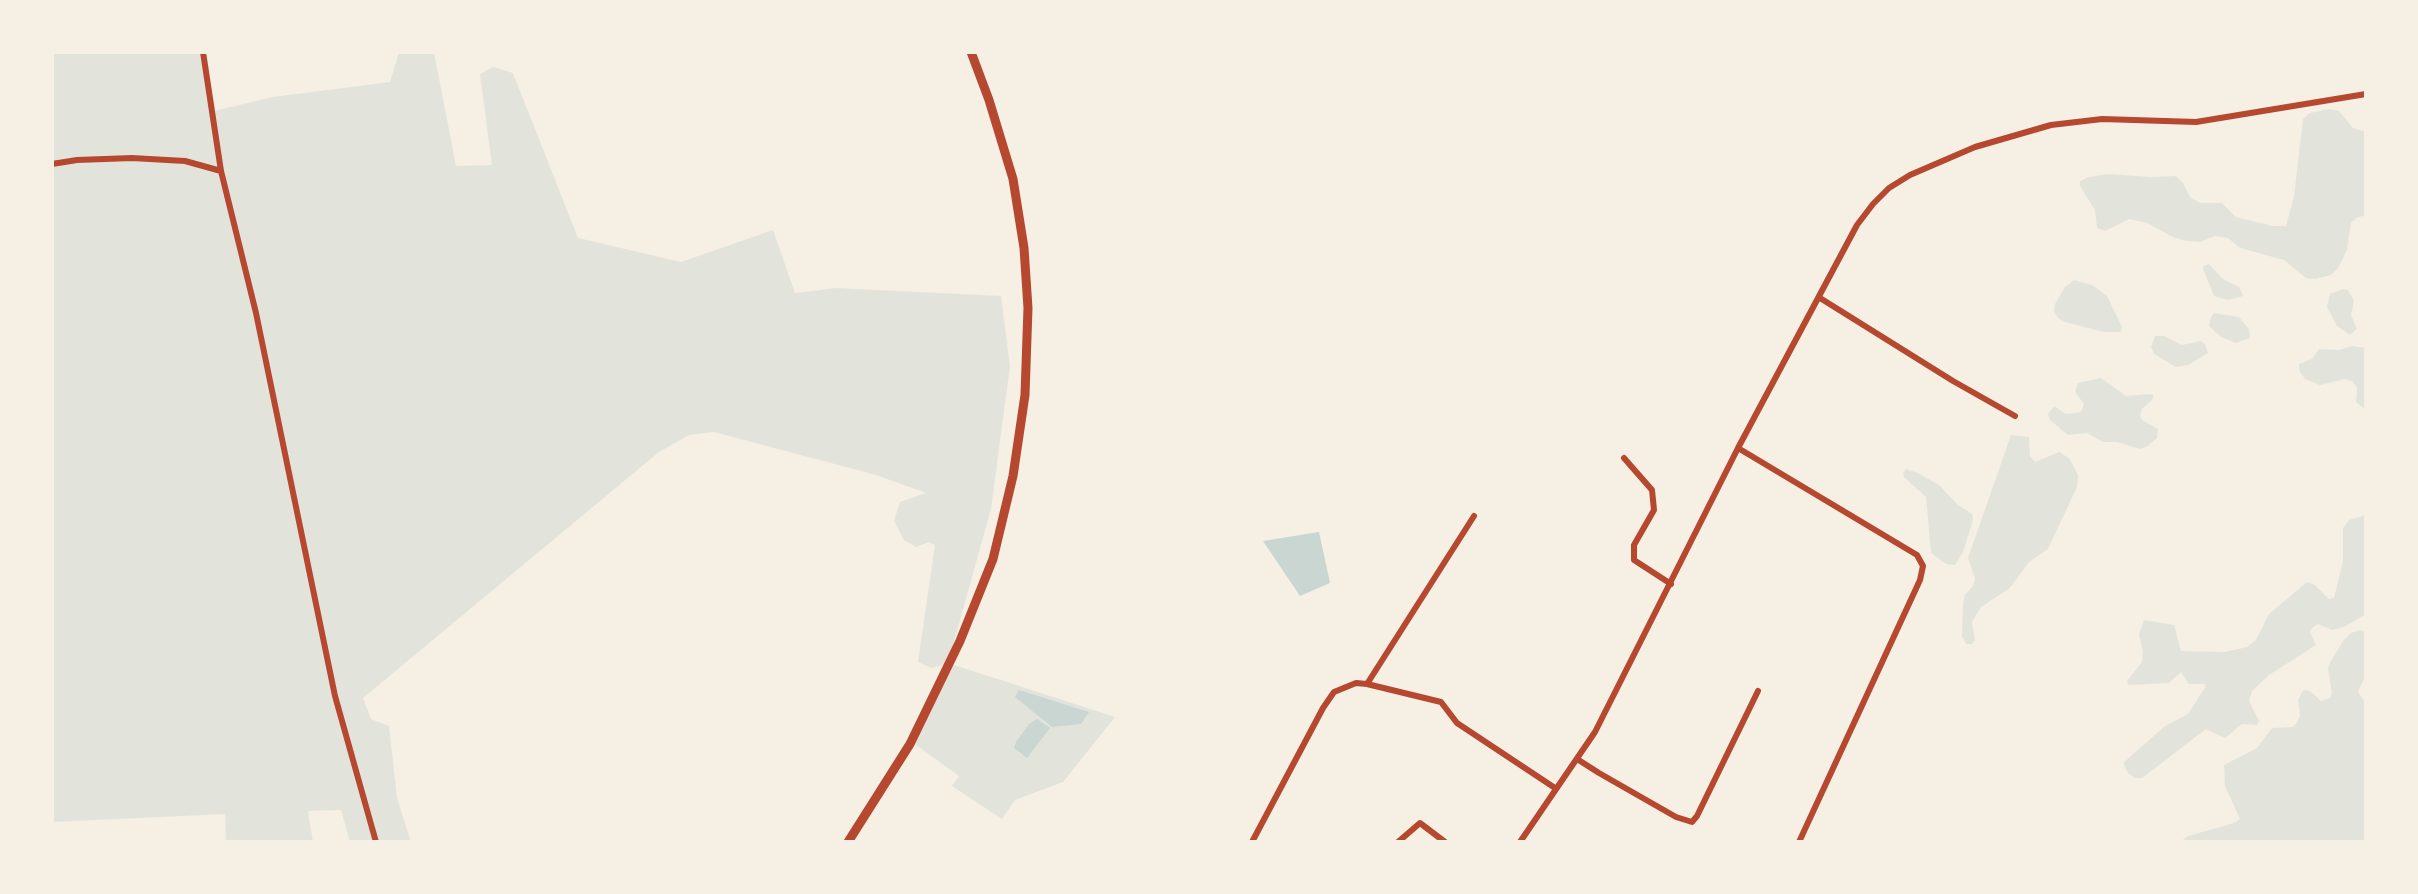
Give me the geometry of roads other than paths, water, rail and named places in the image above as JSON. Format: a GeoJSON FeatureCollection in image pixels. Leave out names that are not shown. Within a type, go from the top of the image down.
{"type":"FeatureCollection","features":[{"type":"Feature","properties":{"kind":"main road"},"geometry":{"type":"LineString","coordinates":[[848,842],[910,744],[960,641],[993,559],[1013,476],[1025,395],[1028,308],[1024,248],[1013,179],[971,52]]}},
{"type":"Feature","properties":{"kind":"street"},"geometry":{"type":"LineString","coordinates":[[203,52],[221,171],[256,313],[335,696],[376,842]]}},
{"type":"Feature","properties":{"kind":"street"},"geometry":{"type":"LineString","coordinates":[[1520,842],[1601,721],[1738,448],[1857,225],[1879,197],[1910,175],[1975,147],[2036,128],[2087,120],[2196,122],[2366,94]]}},
{"type":"Feature","properties":{"kind":"street"},"geometry":{"type":"LineString","coordinates":[[52,164],[132,158],[185,161],[221,171]]}},
{"type":"Feature","properties":{"kind":"street"},"geometry":{"type":"LineString","coordinates":[[1820,298],[2015,416]]}},
{"type":"Feature","properties":{"kind":"street"},"geometry":{"type":"LineString","coordinates":[[1738,448],[1917,555],[1923,566],[1920,580],[1799,842]]}},
{"type":"Feature","properties":{"kind":"street"},"geometry":{"type":"LineString","coordinates":[[1624,458],[1652,490],[1654,510],[1634,545],[1634,560],[1671,584]]}},
{"type":"Feature","properties":{"kind":"street"},"geometry":{"type":"LineString","coordinates":[[1367,684],[1474,516]]}},
{"type":"Feature","properties":{"kind":"street"},"geometry":{"type":"LineString","coordinates":[[1252,842],[1323,708],[1334,692],[1356,683],[1441,702],[1457,723],[1555,788]]}},
{"type":"Feature","properties":{"kind":"street"},"geometry":{"type":"LineString","coordinates":[[1577,759],[1676,817],[1692,822],[1758,691]]}},
{"type":"Feature","properties":{"kind":"street"},"geometry":{"type":"LineString","coordinates":[[1398,842],[1420,823],[1445,842]]}}]}
